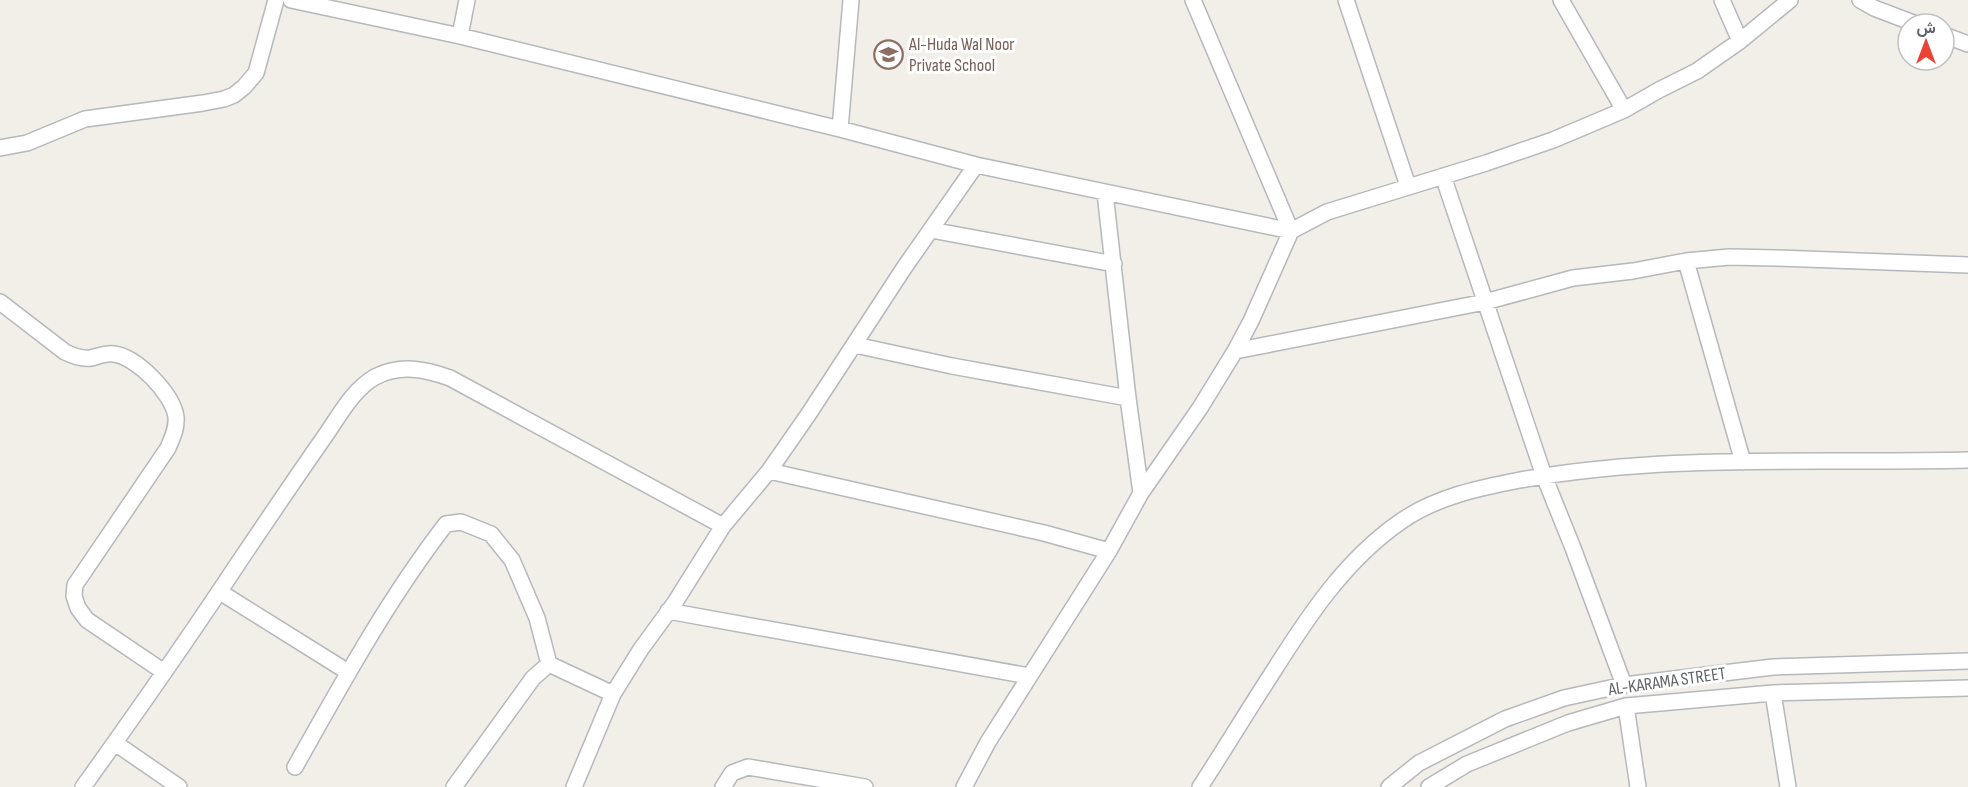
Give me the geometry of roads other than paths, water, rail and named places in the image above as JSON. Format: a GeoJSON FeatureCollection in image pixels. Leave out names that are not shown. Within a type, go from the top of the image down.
{"type":"FeatureCollection","features":[{"type":"Feature","properties":{"kind":"street"},"geometry":{"type":"LineString","coordinates":[[0,148],[27,143],[86,119],[214,101],[234,95],[256,73],[276,0]]}},
{"type":"Feature","properties":{"kind":"street"},"geometry":{"type":"LineString","coordinates":[[291,0],[323,3],[840,129],[976,165],[1291,231]]}},
{"type":"Feature","properties":{"kind":"street"},"geometry":{"type":"LineString","coordinates":[[460,36],[467,0]]}},
{"type":"Feature","properties":{"kind":"street"},"geometry":{"type":"LineString","coordinates":[[840,129],[851,0]]}},
{"type":"Feature","properties":{"kind":"street"},"geometry":{"type":"LineString","coordinates":[[1193,0],[1291,231]]}},
{"type":"Feature","properties":{"kind":"street"},"geometry":{"type":"LineString","coordinates":[[1347,0],[1408,186]]}},
{"type":"Feature","properties":{"kind":"street"},"geometry":{"type":"LineString","coordinates":[[1561,0],[1624,110]]}},
{"type":"Feature","properties":{"kind":"street"},"geometry":{"type":"LineString","coordinates":[[1722,0],[1740,41]]}},
{"type":"Feature","properties":{"kind":"street"},"geometry":{"type":"LineString","coordinates":[[964,787],[988,742],[1109,551],[1141,493],[1200,408],[1235,351],[1251,321],[1291,231],[1327,212],[1552,140],[1624,110],[1697,71],[1740,41],[1791,0]]}},
{"type":"Feature","properties":{"kind":"street"},"geometry":{"type":"LineString","coordinates":[[1860,0],[1896,15]]}},
{"type":"Feature","properties":{"kind":"street"},"geometry":{"type":"LineString","coordinates":[[574,787],[613,694],[641,649],[723,526],[769,471],[976,165]]}},
{"type":"Feature","properties":{"kind":"street"},"geometry":{"type":"LineString","coordinates":[[1443,176],[1544,476],[1624,685]]}},
{"type":"Feature","properties":{"kind":"street"},"geometry":{"type":"LineString","coordinates":[[1105,193],[1141,493]]}},
{"type":"Feature","properties":{"kind":"street"},"geometry":{"type":"LineString","coordinates":[[931,230],[1114,264]]}},
{"type":"Feature","properties":{"kind":"street"},"geometry":{"type":"LineString","coordinates":[[1235,351],[1485,302],[1573,278],[1633,271],[1686,261],[1729,257],[1968,265]]}},
{"type":"Feature","properties":{"kind":"street"},"geometry":{"type":"LineString","coordinates":[[1686,261],[1743,462]]}},
{"type":"Feature","properties":{"kind":"street"},"geometry":{"type":"LineString","coordinates":[[0,302],[64,352],[76,357],[91,358],[102,354],[115,354],[133,361],[147,373],[172,403],[176,418],[175,431],[168,448],[88,564],[75,585],[74,596],[78,608],[87,620],[164,672]]}},
{"type":"Feature","properties":{"kind":"street"},"geometry":{"type":"LineString","coordinates":[[855,345],[952,366],[1128,398]]}},
{"type":"Feature","properties":{"kind":"street"},"geometry":{"type":"LineString","coordinates":[[83,787],[220,592],[290,486],[360,389],[375,377],[408,368],[426,370],[450,378],[723,526]]}},
{"type":"Feature","properties":{"kind":"street"},"geometry":{"type":"LineString","coordinates":[[1200,787],[1318,602],[1373,543],[1400,521],[1426,506],[1489,486],[1576,470],[1743,462],[1968,460]]}},
{"type":"Feature","properties":{"kind":"street"},"geometry":{"type":"LineString","coordinates":[[769,471],[1044,533],[1109,551]]}},
{"type":"Feature","properties":{"kind":"street"},"geometry":{"type":"LineString","coordinates":[[295,768],[348,672],[446,524],[460,522],[491,534],[512,560],[537,618],[549,664]]}},
{"type":"Feature","properties":{"kind":"street"},"geometry":{"type":"LineString","coordinates":[[220,592],[348,672]]}},
{"type":"Feature","properties":{"kind":"street"},"geometry":{"type":"LineString","coordinates":[[668,611],[1029,676]]}},
{"type":"Feature","properties":{"kind":"street","name":"AL-KARAMA STREET"},"geometry":{"type":"LineString","coordinates":[[1389,787],[1419,763],[1505,719],[1564,698],[1624,685],[1773,666],[1968,661]]}},
{"type":"Feature","properties":{"kind":"street"},"geometry":{"type":"LineString","coordinates":[[549,664],[613,694]]}},
{"type":"Feature","properties":{"kind":"street"},"geometry":{"type":"LineString","coordinates":[[454,787],[533,678],[549,664]]}},
{"type":"Feature","properties":{"kind":"street","name":"AL-KARAMA STREET"},"geometry":{"type":"LineString","coordinates":[[1429,787],[1477,760],[1568,723],[1626,706],[1773,693],[1968,687]]}},
{"type":"Feature","properties":{"kind":"street"},"geometry":{"type":"LineString","coordinates":[[1773,693],[1788,787]]}},
{"type":"Feature","properties":{"kind":"street"},"geometry":{"type":"LineString","coordinates":[[1626,706],[1638,787]]}},
{"type":"Feature","properties":{"kind":"street"},"geometry":{"type":"LineString","coordinates":[[115,743],[179,787]]}},
{"type":"Feature","properties":{"kind":"street"},"geometry":{"type":"LineString","coordinates":[[723,787],[732,772],[748,767],[865,787]]}},
{"type":"Feature","properties":{"kind":"place","name":"Al-Huda Wal Noor Private School"},"geometry":{"type":"Point","coordinates":[888,54]}}]}
